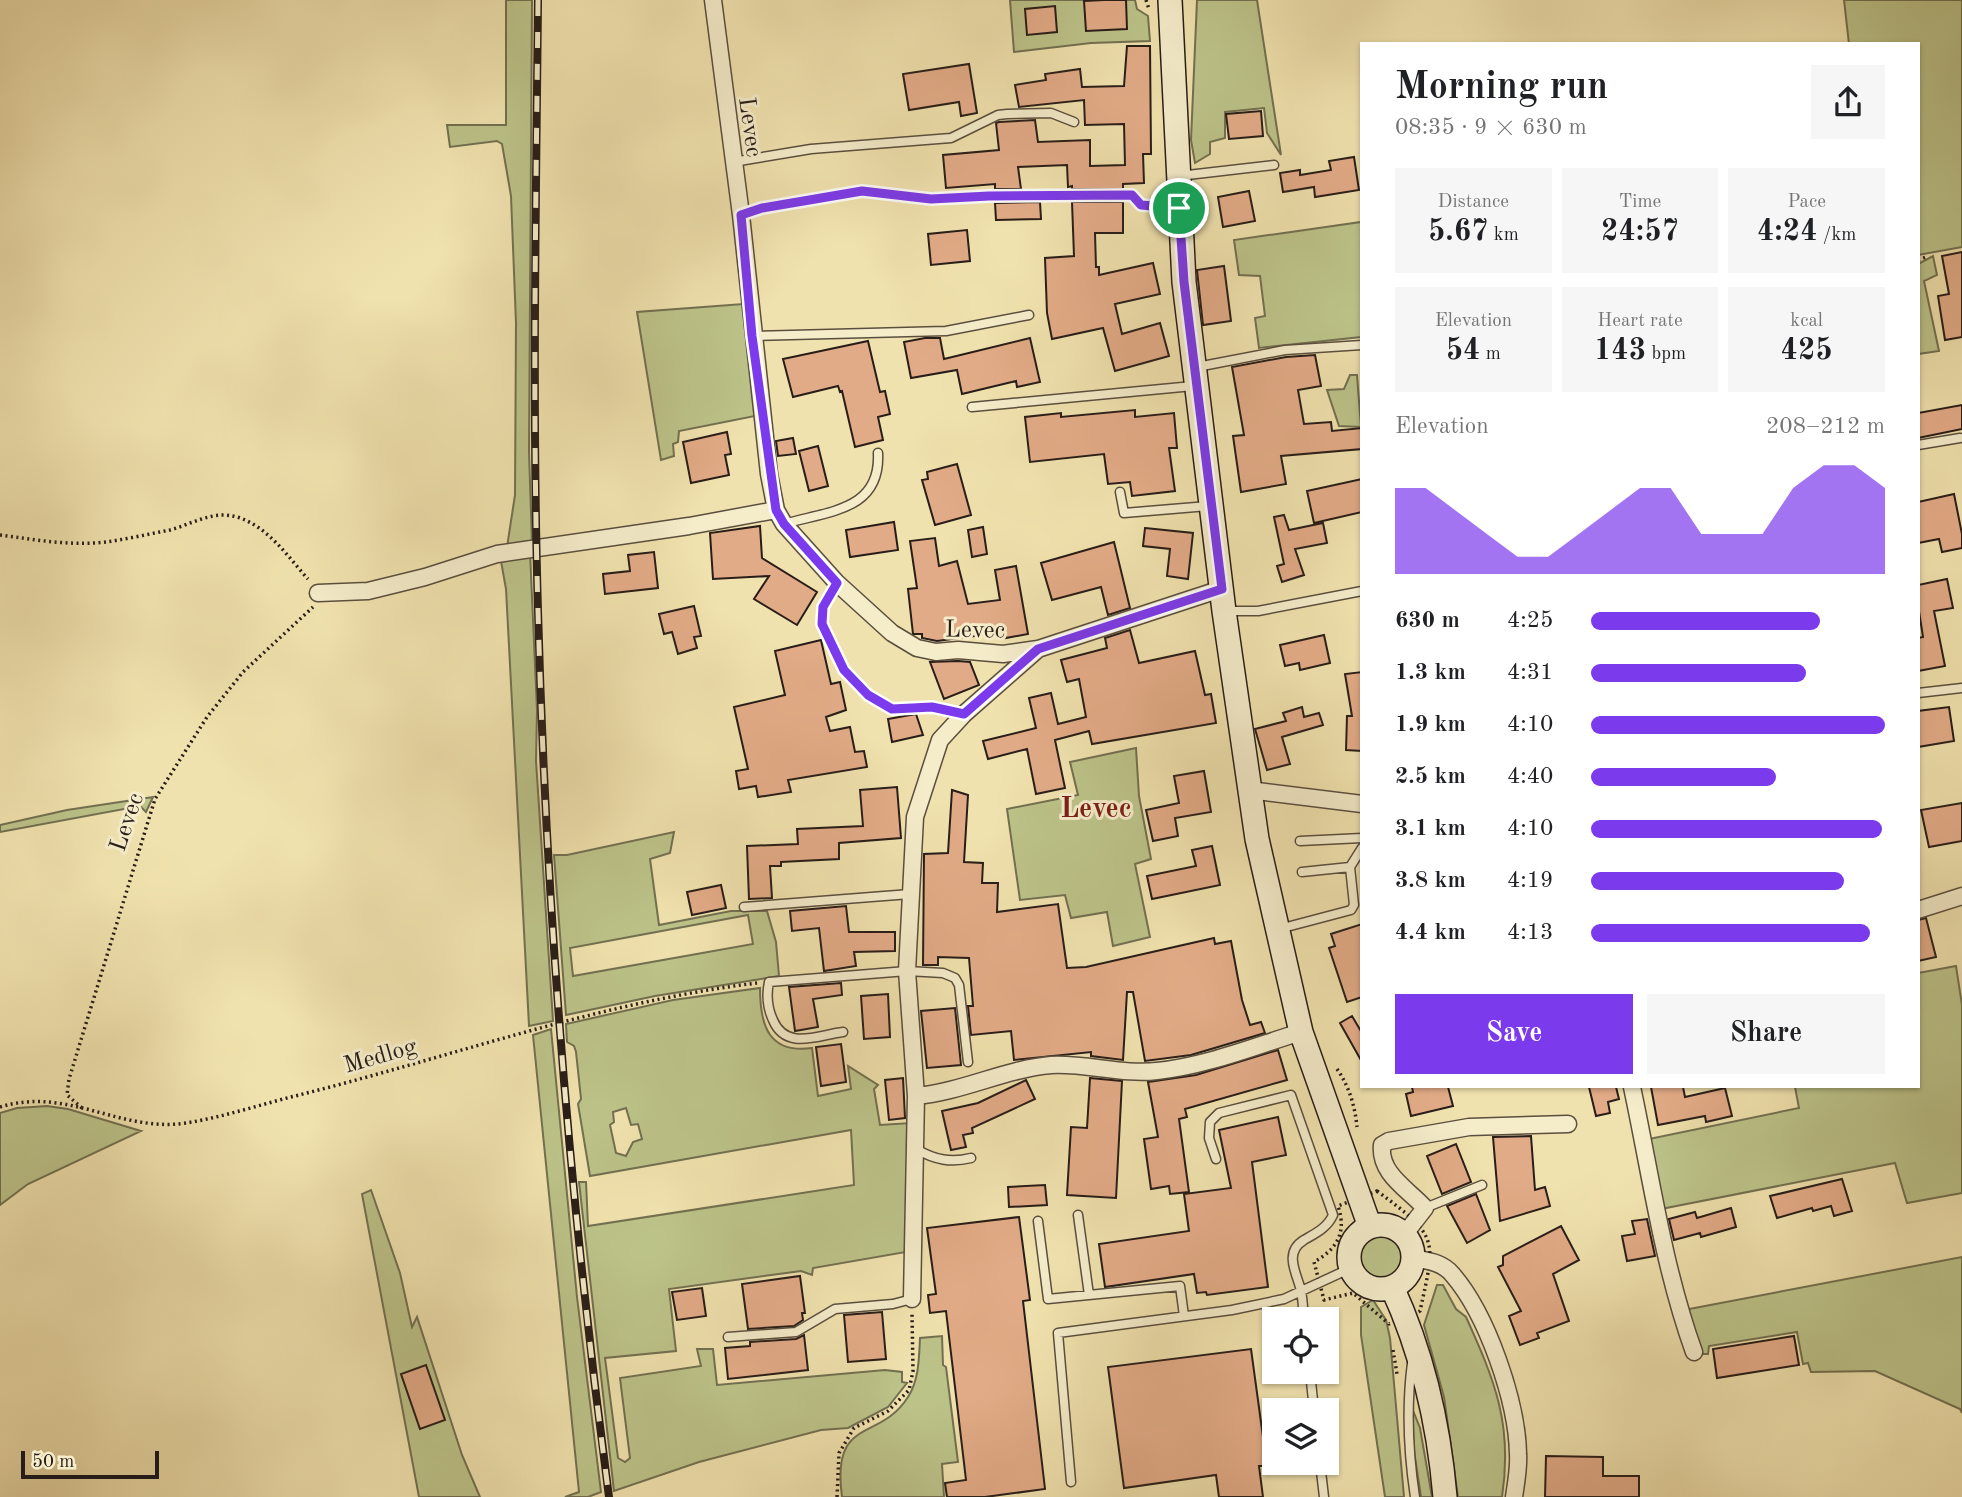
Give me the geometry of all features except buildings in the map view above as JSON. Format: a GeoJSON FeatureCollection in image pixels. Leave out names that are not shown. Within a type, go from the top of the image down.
{"type":"FeatureCollection","features":[{"type":"Feature","properties":{"kind":"main road"},"geometry":{"type":"LineString","coordinates":[[1170,0],[1184,282],[1249,790],[1276,930],[1301,1032],[1370,1227]]}},
{"type":"Feature","properties":{"kind":"main road"},"geometry":{"type":"LineString","coordinates":[[1415,1221],[1411,1246],[1422,1260],[1403,1280],[1392,1287],[1380,1289],[1367,1286],[1358,1279],[1351,1268],[1349,1255],[1352,1243],[1359,1233],[1370,1227],[1382,1225],[1395,1228],[1415,1221]]}},
{"type":"Feature","properties":{"kind":"main road"},"geometry":{"type":"LineString","coordinates":[[1392,1287],[1415,1346],[1436,1435],[1445,1497]]}},
{"type":"Feature","properties":{"kind":"street","name":"Levec"},"geometry":{"type":"LineString","coordinates":[[713,0],[741,215],[752,336],[780,517],[837,583],[892,633],[917,648],[936,652],[958,650],[1003,654],[1038,649],[1223,600]]}},
{"type":"Feature","properties":{"kind":"street"},"geometry":{"type":"LineString","coordinates":[[318,593],[369,591],[425,577],[497,554],[690,526],[780,517]]}},
{"type":"Feature","properties":{"kind":"street"},"geometry":{"type":"LineString","coordinates":[[912,1299],[916,1096],[907,971],[915,817],[940,740],[964,714],[1038,649]]}},
{"type":"Feature","properties":{"kind":"street"},"geometry":{"type":"LineString","coordinates":[[1249,790],[1360,804]]}},
{"type":"Feature","properties":{"kind":"street"},"geometry":{"type":"LineString","coordinates":[[1920,909],[1962,896]]}},
{"type":"Feature","properties":{"kind":"street"},"geometry":{"type":"LineString","coordinates":[[916,1096],[936,1094],[1009,1073],[1052,1065],[1157,1071],[1301,1032]]}},
{"type":"Feature","properties":{"kind":"street"},"geometry":{"type":"LineString","coordinates":[[1632,1088],[1665,1257],[1693,1352]]}},
{"type":"Feature","properties":{"kind":"street"},"geometry":{"type":"LineString","coordinates":[[1415,1221],[1384,1165],[1382,1145],[1389,1141],[1469,1127],[1568,1124]]}},
{"type":"Feature","properties":{"kind":"street"},"geometry":{"type":"LineString","coordinates":[[1422,1260],[1451,1273],[1472,1305],[1501,1366],[1516,1426],[1519,1456],[1514,1497]]}},
{"type":"Feature","properties":{"kind":"lane"},"geometry":{"type":"LineString","coordinates":[[733,162],[811,149],[939,141],[998,115],[1051,113],[1074,122]]}},
{"type":"Feature","properties":{"kind":"lane"},"geometry":{"type":"LineString","coordinates":[[1177,177],[1273,164]]}},
{"type":"Feature","properties":{"kind":"lane"},"geometry":{"type":"LineString","coordinates":[[741,215],[762,208],[862,191],[931,199],[1132,195],[1141,205],[1179,208]]}},
{"type":"Feature","properties":{"kind":"lane"},"geometry":{"type":"LineString","coordinates":[[752,336],[946,331],[1030,315]]}},
{"type":"Feature","properties":{"kind":"lane"},"geometry":{"type":"LineString","coordinates":[[972,407],[1195,376],[1285,350],[1360,345]]}},
{"type":"Feature","properties":{"kind":"lane"},"geometry":{"type":"LineString","coordinates":[[1920,445],[1960,438]]}},
{"type":"Feature","properties":{"kind":"lane"},"geometry":{"type":"LineString","coordinates":[[780,517],[855,503],[866,496],[879,470],[878,453]]}},
{"type":"Feature","properties":{"kind":"lane"},"geometry":{"type":"LineString","coordinates":[[1119,492],[1124,513],[1211,506]]}},
{"type":"Feature","properties":{"kind":"lane"},"geometry":{"type":"LineString","coordinates":[[837,583],[823,607],[822,624],[844,670],[868,695],[892,709],[932,707],[964,714]]}},
{"type":"Feature","properties":{"kind":"lane"},"geometry":{"type":"LineString","coordinates":[[1223,600],[1258,611],[1360,591]]}},
{"type":"Feature","properties":{"kind":"lane"},"geometry":{"type":"LineString","coordinates":[[1920,694],[1962,688]]}},
{"type":"Feature","properties":{"kind":"lane"},"geometry":{"type":"LineString","coordinates":[[1300,841],[1360,838]]}},
{"type":"Feature","properties":{"kind":"lane"},"geometry":{"type":"LineString","coordinates":[[1276,930],[1351,910],[1354,905],[1350,867],[1360,851]]}},
{"type":"Feature","properties":{"kind":"lane"},"geometry":{"type":"LineString","coordinates":[[1302,872],[1350,867]]}},
{"type":"Feature","properties":{"kind":"lane"},"geometry":{"type":"LineString","coordinates":[[744,907],[910,894]]}},
{"type":"Feature","properties":{"kind":"lane"},"geometry":{"type":"LineString","coordinates":[[843,1032],[805,1040],[788,1039],[776,1028],[768,1010],[769,982],[907,971],[943,973],[955,978],[959,985],[968,1062]]}},
{"type":"Feature","properties":{"kind":"lane"},"geometry":{"type":"LineString","coordinates":[[1216,1159],[1209,1138],[1210,1122],[1219,1113],[1291,1095],[1334,1215],[1329,1224],[1297,1245],[1293,1255],[1292,1264],[1303,1307]]}},
{"type":"Feature","properties":{"kind":"lane"},"geometry":{"type":"LineString","coordinates":[[916,1150],[948,1161],[971,1158]]}},
{"type":"Feature","properties":{"kind":"lane"},"geometry":{"type":"LineString","coordinates":[[1415,1221],[1482,1185]]}},
{"type":"Feature","properties":{"kind":"lane"},"geometry":{"type":"LineString","coordinates":[[1079,1215],[1089,1295]]}},
{"type":"Feature","properties":{"kind":"lane"},"geometry":{"type":"LineString","coordinates":[[1038,1221],[1048,1299],[1180,1286],[1184,1316]]}},
{"type":"Feature","properties":{"kind":"lane"},"geometry":{"type":"LineString","coordinates":[[1071,1482],[1058,1333],[1232,1310],[1284,1299],[1351,1268]]}},
{"type":"Feature","properties":{"kind":"lane"},"geometry":{"type":"LineString","coordinates":[[728,1337],[796,1332],[835,1309],[893,1304],[912,1299]]}},
{"type":"Feature","properties":{"kind":"lane"},"geometry":{"type":"LineString","coordinates":[[1415,1346],[1407,1400],[1408,1445],[1415,1497]]}},
{"type":"Feature","properties":{"kind":"lane"},"geometry":{"type":"LineString","coordinates":[[1321,1475],[1324,1497]]}},
{"type":"Feature","properties":{"kind":"path"},"geometry":{"type":"LineString","coordinates":[[1920,259],[1926,257]]}},
{"type":"Feature","properties":{"kind":"path"},"geometry":{"type":"LineString","coordinates":[[0,535],[62,544],[106,542],[172,529],[217,514],[236,517],[256,525],[273,539],[318,593]]}},
{"type":"Feature","properties":{"kind":"path","name":"Levec"},"geometry":{"type":"LineString","coordinates":[[82,1108],[67,1095],[69,1079],[155,799],[207,717],[243,673],[312,607],[318,593]]}},
{"type":"Feature","properties":{"kind":"path","name":"Medlog"},"geometry":{"type":"LineString","coordinates":[[0,1107],[48,1100],[157,1126],[188,1123],[361,1079],[558,1022],[769,982]]}},
{"type":"Feature","properties":{"kind":"path"},"geometry":{"type":"LineString","coordinates":[[1377,1191],[1415,1221],[1428,1237],[1422,1260],[1420,1311],[1390,1324],[1353,1293],[1324,1300],[1314,1262],[1334,1248],[1342,1229],[1338,1206],[1361,1197],[1377,1191]]}},
{"type":"Feature","properties":{"kind":"path"},"geometry":{"type":"LineString","coordinates":[[837,1497],[839,1453],[854,1428],[888,1411],[909,1390],[913,1371],[912,1299]]}},
{"type":"Feature","properties":{"kind":"green space"},"geometry":{"type":"Polygon","coordinates":[[[506,0],[532,0],[529,452],[532,543],[507,547],[515,495],[516,323],[511,196],[502,144],[497,141],[450,147],[447,125],[506,125],[506,0]]]}},
{"type":"Feature","properties":{"kind":"green space"},"geometry":{"type":"Polygon","coordinates":[[[1010,0],[1135,0],[1137,9],[1148,16],[1150,41],[1091,43],[1014,52],[1010,0]]]}},
{"type":"Feature","properties":{"kind":"green space"},"geometry":{"type":"Polygon","coordinates":[[[1197,0],[1257,0],[1281,155],[1267,133],[1264,108],[1225,112],[1225,138],[1210,142],[1210,154],[1195,163],[1191,140],[1197,0]]]}},
{"type":"Feature","properties":{"kind":"green space"},"geometry":{"type":"Polygon","coordinates":[[[1844,0],[1962,0],[1962,247],[1920,255],[1920,42],[1849,42],[1844,0]]]}},
{"type":"Feature","properties":{"kind":"green space"},"geometry":{"type":"Polygon","coordinates":[[[1360,222],[1360,337],[1259,348],[1255,318],[1265,316],[1260,276],[1239,275],[1234,240],[1360,222]]]}},
{"type":"Feature","properties":{"kind":"green space"},"geometry":{"type":"Polygon","coordinates":[[[1933,256],[1937,275],[1924,281],[1939,351],[1920,354],[1920,263],[1933,256]]]}},
{"type":"Feature","properties":{"kind":"green space"},"geometry":{"type":"Polygon","coordinates":[[[743,304],[755,416],[679,431],[678,442],[673,444],[674,456],[661,460],[637,312],[743,304]]]}},
{"type":"Feature","properties":{"kind":"green space"},"geometry":{"type":"Polygon","coordinates":[[[1350,375],[1357,375],[1360,427],[1339,426],[1327,390],[1344,389],[1350,375]]]}},
{"type":"Feature","properties":{"kind":"green space"},"geometry":{"type":"Polygon","coordinates":[[[530,552],[537,710],[536,761],[553,1021],[529,1026],[506,589],[501,561],[530,552]]]}},
{"type":"Feature","properties":{"kind":"green space"},"geometry":{"type":"Polygon","coordinates":[[[1136,748],[1139,796],[1151,859],[1135,864],[1150,937],[1113,946],[1107,912],[1071,918],[1065,895],[1020,900],[1007,809],[1078,795],[1070,762],[1136,748]]]}},
{"type":"Feature","properties":{"kind":"green space"},"geometry":{"type":"Polygon","coordinates":[[[153,797],[146,812],[140,806],[0,832],[0,825],[67,810],[153,797]]]}},
{"type":"Feature","properties":{"kind":"green space"},"geometry":{"type":"Polygon","coordinates":[[[674,832],[670,853],[650,859],[659,925],[731,911],[767,911],[776,942],[779,976],[655,996],[566,1015],[554,855],[567,855],[674,832]],[[748,915],[570,948],[573,976],[753,944],[748,915]]]}},
{"type":"Feature","properties":{"kind":"green space"},"geometry":{"type":"Polygon","coordinates":[[[1956,966],[1962,1005],[1962,1193],[1907,1203],[1895,1163],[1661,1209],[1649,1139],[1799,1108],[1795,1088],[1920,1088],[1920,973],[1956,966]]]}},
{"type":"Feature","properties":{"kind":"green space"},"geometry":{"type":"Polygon","coordinates":[[[760,988],[762,1014],[770,1035],[786,1046],[797,1049],[812,1048],[818,1096],[851,1089],[848,1066],[878,1085],[874,1089],[880,1125],[911,1123],[906,1252],[813,1268],[812,1275],[801,1271],[669,1289],[676,1351],[605,1358],[618,1458],[625,1462],[630,1458],[620,1378],[701,1366],[697,1349],[713,1349],[717,1385],[885,1370],[902,1372],[902,1382],[907,1383],[888,1407],[848,1428],[821,1430],[699,1462],[614,1491],[579,1182],[586,1182],[588,1226],[854,1185],[851,1130],[590,1176],[578,1104],[581,1099],[576,1052],[574,1046],[567,1042],[566,1024],[673,1000],[760,988]],[[626,1108],[613,1112],[614,1122],[610,1125],[616,1153],[626,1156],[633,1142],[642,1139],[638,1124],[631,1125],[626,1108]]]}},
{"type":"Feature","properties":{"kind":"green space"},"geometry":{"type":"Polygon","coordinates":[[[551,1029],[577,1297],[601,1492],[588,1497],[565,1497],[579,1492],[533,1035],[551,1029]]]}},
{"type":"Feature","properties":{"kind":"green space"},"geometry":{"type":"Polygon","coordinates":[[[47,1106],[68,1109],[141,1131],[28,1184],[0,1205],[0,1113],[17,1108],[47,1106]]]}},
{"type":"Feature","properties":{"kind":"green space"},"geometry":{"type":"Polygon","coordinates":[[[371,1190],[400,1273],[412,1327],[417,1317],[462,1455],[480,1497],[419,1497],[362,1194],[371,1190]]]}},
{"type":"Feature","properties":{"kind":"green space"},"geometry":{"type":"Polygon","coordinates":[[[1380,1233],[1397,1240],[1404,1257],[1397,1274],[1380,1281],[1363,1274],[1356,1257],[1363,1240],[1380,1233]]]}},
{"type":"Feature","properties":{"kind":"green space"},"geometry":{"type":"Polygon","coordinates":[[[1962,1257],[1962,1413],[1960,1409],[1875,1371],[1811,1372],[1808,1363],[1803,1364],[1797,1332],[1709,1346],[1708,1354],[1703,1354],[1684,1310],[1962,1257]]]}},
{"type":"Feature","properties":{"kind":"green space"},"geometry":{"type":"Polygon","coordinates":[[[1437,1285],[1443,1285],[1456,1309],[1466,1317],[1493,1383],[1503,1425],[1505,1448],[1502,1497],[1458,1497],[1444,1397],[1424,1325],[1437,1285]]]}},
{"type":"Feature","properties":{"kind":"green space"},"geometry":{"type":"Polygon","coordinates":[[[1373,1300],[1386,1320],[1390,1338],[1404,1497],[1385,1497],[1361,1335],[1361,1307],[1373,1300]]]}},
{"type":"Feature","properties":{"kind":"green space"},"geometry":{"type":"Polygon","coordinates":[[[942,1336],[943,1365],[946,1367],[958,1462],[942,1464],[944,1497],[842,1497],[840,1471],[850,1441],[896,1411],[908,1397],[916,1376],[920,1338],[942,1336]]]}},
{"type":"Feature","properties":{"kind":"green space"},"geometry":{"type":"Polygon","coordinates":[[[1412,1408],[1420,1428],[1432,1497],[1421,1497],[1414,1451],[1412,1408]]]}},
{"type":"Feature","properties":{"kind":"railway"},"geometry":{"type":"LineString","coordinates":[[538,0],[535,458],[547,833],[572,1166],[609,1497]]}},
{"type":"Feature","properties":{"kind":"district","name":"Levec"},"geometry":{"type":"Point","coordinates":[1096,807]}},
{"type":"Feature","properties":{"kind":"route"},"geometry":{"type":"LineString","coordinates":[[862,191],[931,199],[1132,195],[1141,205],[1179,208],[1184,282],[1222,589],[1129,617],[1038,649],[964,714],[932,707],[892,709],[868,695],[844,670],[822,624],[823,607],[837,583],[784,524],[776,510],[752,336],[741,215],[795,201],[862,191]]}}]}
